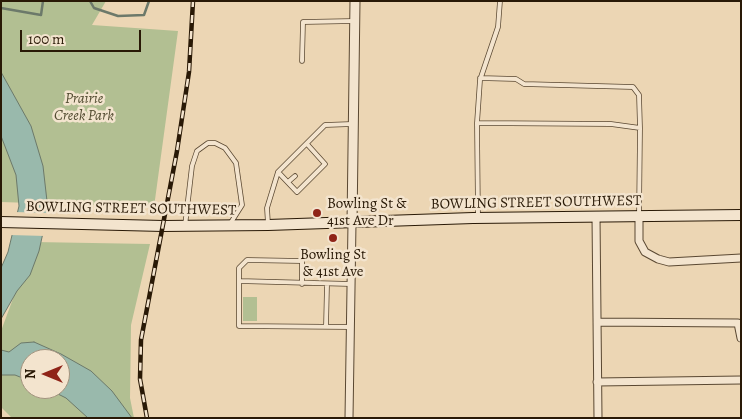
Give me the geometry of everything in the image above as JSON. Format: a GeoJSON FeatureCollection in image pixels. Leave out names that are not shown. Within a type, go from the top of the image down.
{"type":"FeatureCollection","features":[{"type":"Feature","properties":{"kind":"main road","name":"BOWLING STREET SOUTHWEST"},"geometry":{"type":"LineString","coordinates":[[1,222],[185,226],[352,223],[478,218],[741,215]]}},
{"type":"Feature","properties":{"kind":"street"},"geometry":{"type":"LineString","coordinates":[[349,418],[355,1]]}},
{"type":"Feature","properties":{"kind":"street"},"geometry":{"type":"LineString","coordinates":[[596,216],[598,418]]}},
{"type":"Feature","properties":{"kind":"street"},"geometry":{"type":"LineString","coordinates":[[639,216],[639,241],[645,252],[658,259],[669,262],[741,258]]}},
{"type":"Feature","properties":{"kind":"street"},"geometry":{"type":"LineString","coordinates":[[597,322],[738,323],[741,338]]}},
{"type":"Feature","properties":{"kind":"street"},"geometry":{"type":"LineString","coordinates":[[597,382],[741,380]]}},
{"type":"Feature","properties":{"kind":"lane"},"geometry":{"type":"LineString","coordinates":[[478,218],[477,123],[480,78],[498,27],[500,1]]}},
{"type":"Feature","properties":{"kind":"lane"},"geometry":{"type":"LineString","coordinates":[[302,61],[303,22],[354,21]]}},
{"type":"Feature","properties":{"kind":"lane"},"geometry":{"type":"LineString","coordinates":[[480,78],[516,79],[524,84],[633,87],[639,96],[639,216]]}},
{"type":"Feature","properties":{"kind":"lane"},"geometry":{"type":"LineString","coordinates":[[477,123],[611,124],[640,128]]}},
{"type":"Feature","properties":{"kind":"lane"},"geometry":{"type":"LineString","coordinates":[[268,225],[267,208],[278,172],[325,125],[352,124]]}},
{"type":"Feature","properties":{"kind":"lane"},"geometry":{"type":"LineString","coordinates":[[185,226],[192,166],[197,151],[208,143],[215,143],[226,148],[236,163],[242,205],[238,214],[229,225]]}},
{"type":"Feature","properties":{"kind":"lane"},"geometry":{"type":"LineString","coordinates":[[278,172],[297,192],[325,164],[307,144]]}},
{"type":"Feature","properties":{"kind":"lane"},"geometry":{"type":"LineString","coordinates":[[313,160],[317,156]]}},
{"type":"Feature","properties":{"kind":"lane"},"geometry":{"type":"LineString","coordinates":[[288,182],[294,176]]}},
{"type":"Feature","properties":{"kind":"lane"},"geometry":{"type":"LineString","coordinates":[[302,284],[302,261],[247,260],[239,268],[239,326],[350,327]]}},
{"type":"Feature","properties":{"kind":"lane"},"geometry":{"type":"LineString","coordinates":[[239,281],[351,284]]}},
{"type":"Feature","properties":{"kind":"lane"},"geometry":{"type":"LineString","coordinates":[[326,327],[327,284]]}},
{"type":"Feature","properties":{"kind":"green space","name":"Prairie Creek Park"},"geometry":{"type":"Polygon","coordinates":[[[1,1],[106,1],[92,25],[178,31],[154,207],[1,202],[1,1]]]}},
{"type":"Feature","properties":{"kind":"green space"},"geometry":{"type":"Polygon","coordinates":[[[34,242],[150,244],[131,325],[130,398],[134,418],[12,418],[1,407],[1,331],[34,242]]]}},
{"type":"Feature","properties":{"kind":"green space"},"geometry":{"type":"Polygon","coordinates":[[[243,297],[257,297],[257,321],[243,321],[243,297]]]}},
{"type":"Feature","properties":{"kind":"shaded area"},"geometry":{"type":"Polygon","coordinates":[[[1,72],[31,126],[43,166],[48,210],[39,251],[30,275],[17,291],[1,319],[1,268],[8,252],[19,206],[16,175],[1,136],[1,72]]]}},
{"type":"Feature","properties":{"kind":"shaded area"},"geometry":{"type":"Polygon","coordinates":[[[34,342],[50,349],[20,349],[20,377],[1,375],[1,350],[9,352],[21,343],[34,342]]]}},
{"type":"Feature","properties":{"kind":"shaded area"},"geometry":{"type":"Polygon","coordinates":[[[70,359],[91,371],[112,391],[132,418],[88,418],[67,399],[70,399],[70,359]]]}},
{"type":"Feature","properties":{"kind":"pier"},"geometry":{"type":"Polygon","coordinates":[[[15,212],[50,213],[45,236],[10,235],[15,212]]]}},
{"type":"Feature","properties":{"kind":"waterway"},"geometry":{"type":"LineString","coordinates":[[1,8],[41,15],[43,1]]}},
{"type":"Feature","properties":{"kind":"waterway"},"geometry":{"type":"LineString","coordinates":[[90,1],[94,8],[118,16],[144,15],[149,1]]}},
{"type":"Feature","properties":{"kind":"railway"},"geometry":{"type":"LineString","coordinates":[[147,418],[140,379],[141,340],[177,151],[189,72],[193,1]]}},
{"type":"Feature","properties":{"kind":"place","name":"Bowling St & 41st Ave Dr"},"geometry":{"type":"Point","coordinates":[317,213]}},
{"type":"Feature","properties":{"kind":"place","name":"Bowling St & 41st Ave"},"geometry":{"type":"Point","coordinates":[333,238]}}]}
